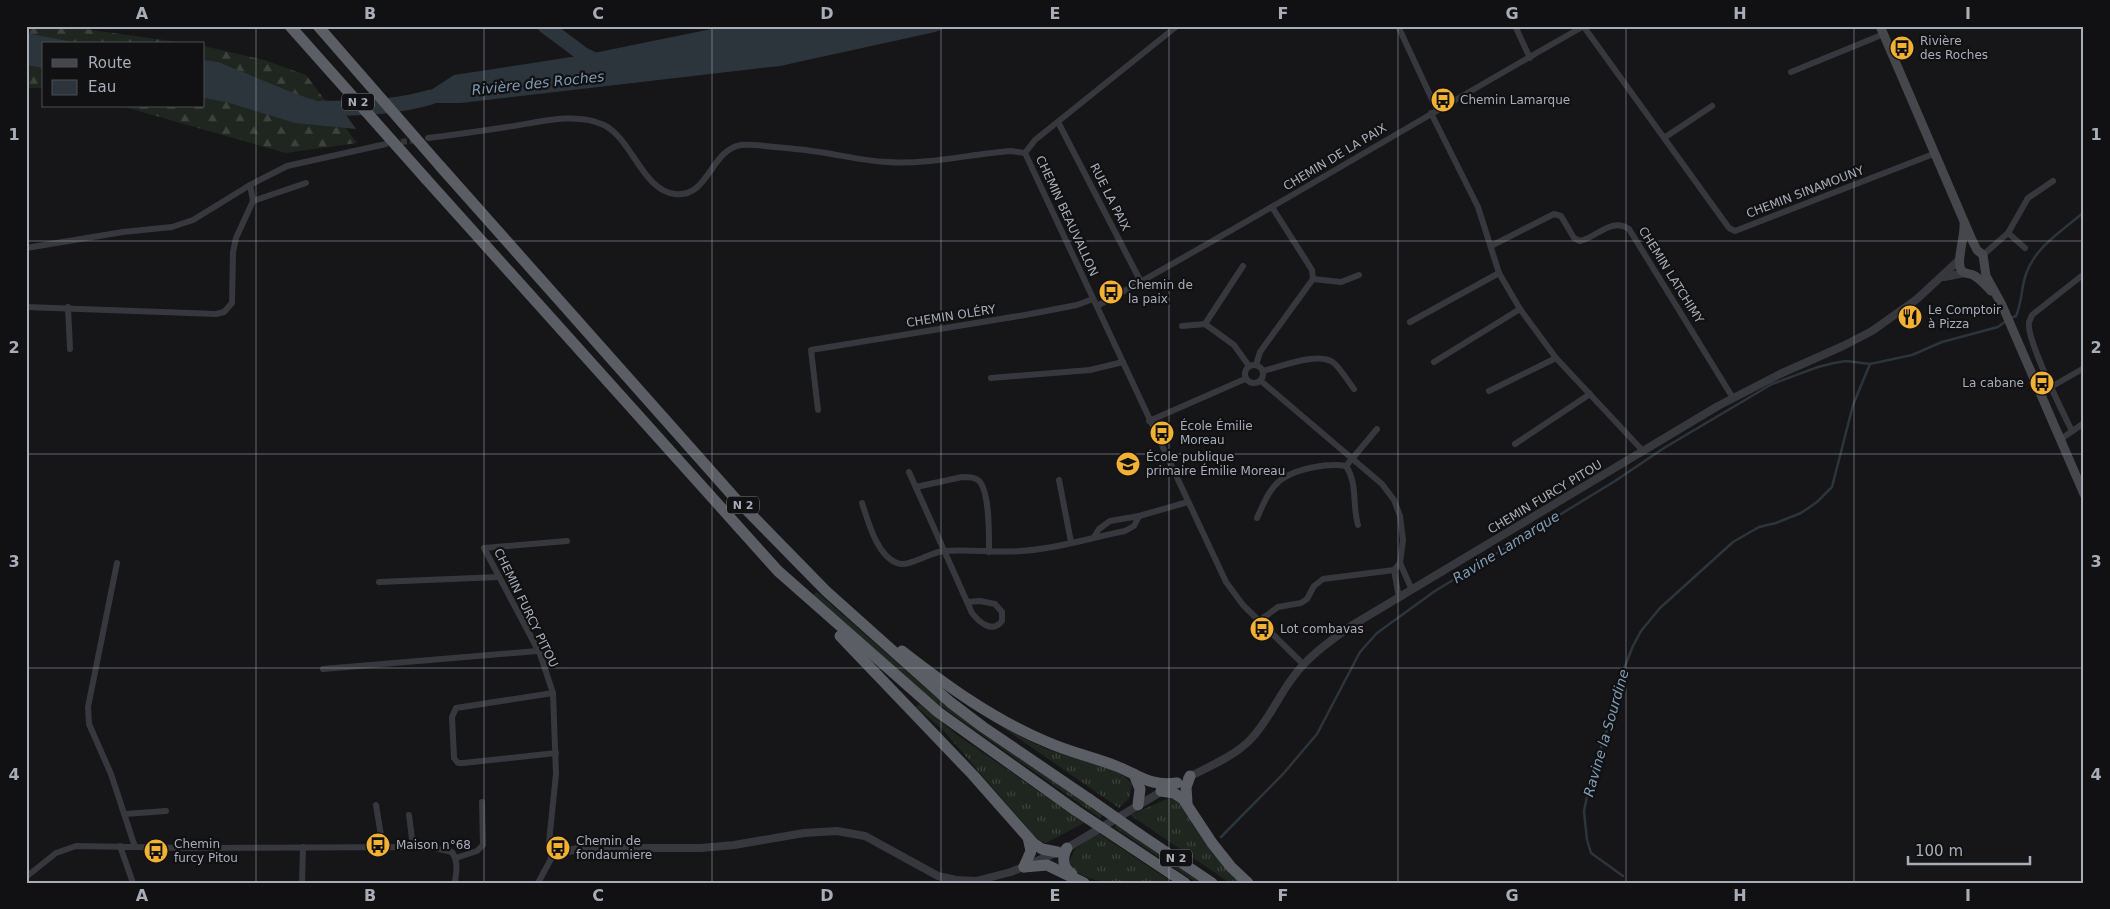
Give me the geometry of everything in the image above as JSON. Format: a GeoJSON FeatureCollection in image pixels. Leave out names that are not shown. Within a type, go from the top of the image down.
{"type":"FeatureCollection","features":[{"type":"Feature","properties":{"kind":"highway","name":"N 2"},"geometry":{"type":"LineString","coordinates":[[290,26],[778,571],[938,712],[1075,810],[1185,883]]}},
{"type":"Feature","properties":{"kind":"highway","name":"N 2"},"geometry":{"type":"LineString","coordinates":[[318,26],[733,496],[826,591],[950,702],[983,727],[1212,883]]}},
{"type":"Feature","properties":{"kind":"highway"},"geometry":{"type":"LineString","coordinates":[[778,571],[973,775],[1027,835],[1042,849],[1062,850],[1065,868],[1083,883]]}},
{"type":"Feature","properties":{"kind":"highway"},"geometry":{"type":"LineString","coordinates":[[826,591],[942,682],[977,706],[1046,742],[1117,766],[1141,779],[1159,784],[1176,783]]}},
{"type":"Feature","properties":{"kind":"highway"},"geometry":{"type":"LineString","coordinates":[[1134,774],[1140,789],[1138,804]]}},
{"type":"Feature","properties":{"kind":"highway"},"geometry":{"type":"LineString","coordinates":[[1187,804],[1186,787],[1190,776]]}},
{"type":"Feature","properties":{"kind":"highway"},"geometry":{"type":"LineString","coordinates":[[1162,791],[1174,792],[1187,804],[1198,824],[1212,843],[1231,867],[1248,883]]}},
{"type":"Feature","properties":{"kind":"highway"},"geometry":{"type":"LineString","coordinates":[[1027,835],[1031,852],[1024,867],[1047,866],[1083,883]]}},
{"type":"Feature","properties":{"kind":"main road"},"geometry":{"type":"LineString","coordinates":[[1882,30],[1980,252],[1983,266],[1995,294],[2002,305],[2084,494]]}},
{"type":"Feature","properties":{"kind":"main road"},"geometry":{"type":"LineString","coordinates":[[1964,219],[1965,233],[1962,252],[1958,261],[1960,269],[1995,294]]}},
{"type":"Feature","properties":{"kind":"main road"},"geometry":{"type":"LineString","coordinates":[[1962,252],[1968,248],[1980,252]]}},
{"type":"Feature","properties":{"kind":"main road"},"geometry":{"type":"LineString","coordinates":[[1969,274],[1980,271],[1983,266]]}},
{"type":"Feature","properties":{"kind":"street","name":"CHEMIN BEAUVALLON"},"geometry":{"type":"LineString","coordinates":[[1177,26],[1035,140],[1025,154],[1226,582],[1242,605],[1304,665]]}},
{"type":"Feature","properties":{"kind":"street"},"geometry":{"type":"LineString","coordinates":[[1398,26],[1434,112],[1478,208],[1499,273],[1520,310],[1556,358],[1643,451]]}},
{"type":"Feature","properties":{"kind":"street"},"geometry":{"type":"LineString","coordinates":[[1515,26],[1530,58]]}},
{"type":"Feature","properties":{"kind":"street","name":"CHEMIN DE LA PAIX"},"geometry":{"type":"LineString","coordinates":[[1097,306],[1272,208],[1581,27]]}},
{"type":"Feature","properties":{"kind":"street","name":"CHEMIN SINAMOUNY"},"geometry":{"type":"LineString","coordinates":[[1581,27],[1729,228],[1736,231],[1936,153]]}},
{"type":"Feature","properties":{"kind":"street"},"geometry":{"type":"LineString","coordinates":[[1790,72],[1882,30]]}},
{"type":"Feature","properties":{"kind":"street"},"geometry":{"type":"LineString","coordinates":[[1664,138],[1712,106]]}},
{"type":"Feature","properties":{"kind":"street"},"geometry":{"type":"LineString","coordinates":[[428,138],[561,120],[591,120],[604,125],[615,133],[650,180],[659,187],[675,194],[682,194],[698,188],[720,156],[728,149],[741,145],[811,150],[887,162],[918,162],[1011,151],[1025,154]]}},
{"type":"Feature","properties":{"kind":"street","name":"RUE LA PAIX"},"geometry":{"type":"LineString","coordinates":[[1058,122],[1141,282]]}},
{"type":"Feature","properties":{"kind":"street"},"geometry":{"type":"LineString","coordinates":[[26,248],[172,226],[193,220],[250,185],[287,166],[386,144]]}},
{"type":"Feature","properties":{"kind":"street"},"geometry":{"type":"LineString","coordinates":[[1980,252],[2008,233],[2028,198],[2053,181]]}},
{"type":"Feature","properties":{"kind":"street"},"geometry":{"type":"LineString","coordinates":[[253,201],[306,183]]}},
{"type":"Feature","properties":{"kind":"street"},"geometry":{"type":"LineString","coordinates":[[26,307],[68,307],[216,314],[224,312],[232,304],[232,265],[236,238],[253,201],[250,185]]}},
{"type":"Feature","properties":{"kind":"street"},"geometry":{"type":"LineString","coordinates":[[1245,379],[1245,370],[1252,365],[1313,279],[1312,270],[1272,208]]}},
{"type":"Feature","properties":{"kind":"street","name":"CHEMIN LATCHIMY"},"geometry":{"type":"LineString","coordinates":[[1491,246],[1554,214],[1561,216],[1574,238],[1580,241],[1612,226],[1620,224],[1625,226],[1629,229],[1733,398]]}},
{"type":"Feature","properties":{"kind":"street"},"geometry":{"type":"LineString","coordinates":[[2008,233],[2025,248]]}},
{"type":"Feature","properties":{"kind":"street","name":"CHEMIN FURCY PITOU"},"geometry":{"type":"LineString","coordinates":[[567,541],[484,548],[537,651],[553,693],[556,774],[549,842],[552,857],[558,853],[583,848],[702,848],[734,846],[804,833],[837,831],[865,836],[938,876],[956,880],[986,880],[1024,867],[1062,850],[1138,804],[1229,755],[1248,742],[1259,729],[1293,677],[1324,645],[1412,590],[1733,398],[1862,336],[1918,299],[1944,277],[1958,261]]}},
{"type":"Feature","properties":{"kind":"street"},"geometry":{"type":"LineString","coordinates":[[1205,324],[1243,266]]}},
{"type":"Feature","properties":{"kind":"street"},"geometry":{"type":"LineString","coordinates":[[1410,322],[1499,273]]}},
{"type":"Feature","properties":{"kind":"street","name":"CHEMIN FURCY PITOU"},"geometry":{"type":"LineString","coordinates":[[1944,277],[1969,274]]}},
{"type":"Feature","properties":{"kind":"street"},"geometry":{"type":"LineString","coordinates":[[2072,431],[2036,351],[2029,330],[2029,323],[2032,315],[2084,274]]}},
{"type":"Feature","properties":{"kind":"street"},"geometry":{"type":"LineString","coordinates":[[1313,279],[1341,282],[1359,275]]}},
{"type":"Feature","properties":{"kind":"street","name":"CHEMIN OLÉRY"},"geometry":{"type":"LineString","coordinates":[[818,410],[811,350],[1025,315],[1077,305],[1093,299]]}},
{"type":"Feature","properties":{"kind":"street"},"geometry":{"type":"LineString","coordinates":[[68,307],[70,349]]}},
{"type":"Feature","properties":{"kind":"street"},"geometry":{"type":"LineString","coordinates":[[1434,362],[1520,310]]}},
{"type":"Feature","properties":{"kind":"street"},"geometry":{"type":"LineString","coordinates":[[1182,326],[1205,324],[1234,345],[1252,365],[1263,371],[1314,358],[1325,359],[1334,363],[1354,389]]}},
{"type":"Feature","properties":{"kind":"street"},"geometry":{"type":"LineString","coordinates":[[2024,356],[2036,351]]}},
{"type":"Feature","properties":{"kind":"street"},"geometry":{"type":"LineString","coordinates":[[1489,391],[1556,358]]}},
{"type":"Feature","properties":{"kind":"street"},"geometry":{"type":"LineString","coordinates":[[991,378],[1090,370],[1123,362]]}},
{"type":"Feature","properties":{"kind":"street"},"geometry":{"type":"LineString","coordinates":[[2051,387],[2084,368]]}},
{"type":"Feature","properties":{"kind":"street"},"geometry":{"type":"LineString","coordinates":[[1245,379],[1250,383],[1256,384],[1261,381],[1263,371]]}},
{"type":"Feature","properties":{"kind":"street"},"geometry":{"type":"LineString","coordinates":[[1149,421],[1245,379]]}},
{"type":"Feature","properties":{"kind":"street"},"geometry":{"type":"LineString","coordinates":[[1261,381],[1382,484],[1394,500],[1402,528],[1400,563],[1412,590]]}},
{"type":"Feature","properties":{"kind":"street"},"geometry":{"type":"LineString","coordinates":[[1516,444],[1590,394]]}},
{"type":"Feature","properties":{"kind":"street"},"geometry":{"type":"LineString","coordinates":[[2047,410],[2058,403]]}},
{"type":"Feature","properties":{"kind":"street"},"geometry":{"type":"LineString","coordinates":[[2060,439],[2084,423]]}},
{"type":"Feature","properties":{"kind":"street"},"geometry":{"type":"LineString","coordinates":[[1346,466],[1377,429]]}},
{"type":"Feature","properties":{"kind":"street"},"geometry":{"type":"LineString","coordinates":[[1258,518],[1267,497],[1282,479],[1311,468],[1335,464],[1346,466],[1352,475],[1355,516],[1358,526]]}},
{"type":"Feature","properties":{"kind":"street"},"geometry":{"type":"LineString","coordinates":[[910,472],[944,551],[967,602],[972,613],[981,623],[992,627],[1002,622],[1002,612],[995,604],[980,601],[967,602]]}},
{"type":"Feature","properties":{"kind":"street"},"geometry":{"type":"LineString","coordinates":[[916,486],[962,477],[969,477],[980,481],[983,487],[988,518],[989,552]]}},
{"type":"Feature","properties":{"kind":"street"},"geometry":{"type":"LineString","coordinates":[[1059,480],[1071,542]]}},
{"type":"Feature","properties":{"kind":"street"},"geometry":{"type":"LineString","coordinates":[[1094,537],[1099,529],[1110,521],[1139,516],[1188,502]]}},
{"type":"Feature","properties":{"kind":"street"},"geometry":{"type":"LineString","coordinates":[[862,503],[874,539],[896,563],[909,563],[930,554],[944,551],[1022,551],[1071,542],[1130,530],[1139,516]]}},
{"type":"Feature","properties":{"kind":"street"},"geometry":{"type":"LineString","coordinates":[[117,563],[88,707],[89,724],[125,814],[135,846]]}},
{"type":"Feature","properties":{"kind":"street"},"geometry":{"type":"LineString","coordinates":[[1259,621],[1278,607],[1301,603],[1306,599],[1314,586],[1323,579],[1394,570],[1400,563]]}},
{"type":"Feature","properties":{"kind":"street"},"geometry":{"type":"LineString","coordinates":[[1394,570],[1399,598]]}},
{"type":"Feature","properties":{"kind":"street"},"geometry":{"type":"LineString","coordinates":[[379,582],[499,577]]}},
{"type":"Feature","properties":{"kind":"street"},"geometry":{"type":"LineString","coordinates":[[323,669],[537,651]]}},
{"type":"Feature","properties":{"kind":"street"},"geometry":{"type":"LineString","coordinates":[[553,693],[456,708],[452,717],[455,760],[462,764],[556,753]]}},
{"type":"Feature","properties":{"kind":"street"},"geometry":{"type":"LineString","coordinates":[[456,858],[477,851],[483,845],[482,802]]}},
{"type":"Feature","properties":{"kind":"street"},"geometry":{"type":"LineString","coordinates":[[376,805],[384,848]]}},
{"type":"Feature","properties":{"kind":"street"},"geometry":{"type":"LineString","coordinates":[[125,814],[166,811]]}},
{"type":"Feature","properties":{"kind":"street"},"geometry":{"type":"LineString","coordinates":[[409,815],[413,847]]}},
{"type":"Feature","properties":{"kind":"street"},"geometry":{"type":"LineString","coordinates":[[26,878],[46,859],[66,848],[88,845],[413,847],[452,852],[456,858],[455,883]]}},
{"type":"Feature","properties":{"kind":"street"},"geometry":{"type":"LineString","coordinates":[[120,846],[133,883]]}},
{"type":"Feature","properties":{"kind":"street"},"geometry":{"type":"LineString","coordinates":[[302,883],[303,847]]}},
{"type":"Feature","properties":{"kind":"street"},"geometry":{"type":"LineString","coordinates":[[538,883],[552,857]]}},
{"type":"Feature","properties":{"kind":"green space"},"geometry":{"type":"Polygon","coordinates":[[[26,26],[63,26],[179,42],[42,42],[42,88],[26,88],[26,26]]]}},
{"type":"Feature","properties":{"kind":"green space"},"geometry":{"type":"Polygon","coordinates":[[[205,46],[264,60],[306,75],[357,143],[286,153],[128,108],[205,108],[205,46]]]}},
{"type":"Feature","properties":{"kind":"green space"},"geometry":{"type":"Polygon","coordinates":[[[817,592],[931,693],[1007,750],[1103,814],[1100,818],[928,697],[812,595],[817,592]]]}},
{"type":"Feature","properties":{"kind":"green space"},"geometry":{"type":"Polygon","coordinates":[[[920,704],[956,734],[1084,823],[1046,843],[1038,840],[942,729],[916,707],[920,704]]]}},
{"type":"Feature","properties":{"kind":"green space"},"geometry":{"type":"Polygon","coordinates":[[[995,722],[1047,749],[1116,771],[1132,784],[1129,799],[1119,808],[995,722]]]}},
{"type":"Feature","properties":{"kind":"green space"},"geometry":{"type":"Polygon","coordinates":[[[1169,798],[1176,799],[1220,862],[1243,883],[1230,883],[1130,815],[1169,798]]]}},
{"type":"Feature","properties":{"kind":"green space"},"geometry":{"type":"Polygon","coordinates":[[[1118,823],[1205,883],[1197,883],[1114,827],[1118,823]]]}},
{"type":"Feature","properties":{"kind":"green space"},"geometry":{"type":"Polygon","coordinates":[[[1098,833],[1173,883],[1116,883],[1088,878],[1076,872],[1068,863],[1075,849],[1098,833]]]}},
{"type":"Feature","properties":{"kind":"water"},"geometry":{"type":"Polygon","coordinates":[[[726,26],[951,26],[935,32],[780,66],[461,103],[411,103],[454,75],[584,55],[726,26]]]}},
{"type":"Feature","properties":{"kind":"water"},"geometry":{"type":"Polygon","coordinates":[[[26,33],[73,42],[42,42],[42,68],[26,65],[26,33]]]}},
{"type":"Feature","properties":{"kind":"water"},"geometry":{"type":"Polygon","coordinates":[[[205,60],[218,62],[296,94],[342,109],[356,129],[295,123],[226,102],[205,98],[205,60]]]}},
{"type":"Feature","properties":{"kind":"waterway"},"geometry":{"type":"LineString","coordinates":[[545,26],[584,55],[602,63]]}},
{"type":"Feature","properties":{"kind":"waterway","name":"Rivière des Roches"},"geometry":{"type":"LineString","coordinates":[[322,108],[377,107],[431,97]]}},
{"type":"Feature","properties":{"kind":"waterway","name":"Ravine la Sourdine"},"geometry":{"type":"LineString","coordinates":[[2011,318],[2016,316],[2026,274],[2036,255],[2050,240],[2084,212]]}},
{"type":"Feature","properties":{"kind":"waterway","name":"Ravine la Sourdine"},"geometry":{"type":"LineString","coordinates":[[1623,876],[1591,853],[1587,840],[1584,811],[1591,777],[1611,718],[1619,681],[1641,631],[1660,608],[1733,542],[1759,527],[1776,523],[1801,513],[1817,502],[1832,487],[1853,405],[1870,364],[1912,355],[1942,342],[1998,327],[2006,321]]}},
{"type":"Feature","properties":{"kind":"waterway","name":"Ravine Lamarque"},"geometry":{"type":"LineString","coordinates":[[1221,837],[1283,774],[1317,734],[1360,652],[1377,633],[1435,591],[1615,481],[1664,448],[1772,384],[1834,363],[1846,361],[1870,364]]}},
{"type":"Feature","properties":{"kind":"tunnel"},"geometry":{"type":"LineString","coordinates":[[392,143],[417,140]]}},
{"type":"Feature","properties":{"kind":"place","name":"Rivière des Roches"},"geometry":{"type":"Point","coordinates":[1902,48]}},
{"type":"Feature","properties":{"kind":"place","name":"Chemin Lamarque"},"geometry":{"type":"Point","coordinates":[1443,100]}},
{"type":"Feature","properties":{"kind":"place","name":"Chemin de la paix"},"geometry":{"type":"Point","coordinates":[1111,292]}},
{"type":"Feature","properties":{"kind":"place","name":"Le Comptoir à Pizza"},"geometry":{"type":"Point","coordinates":[1910,317]}},
{"type":"Feature","properties":{"kind":"place","name":"La cabane"},"geometry":{"type":"Point","coordinates":[2042,383]}},
{"type":"Feature","properties":{"kind":"place","name":"École Émilie Moreau"},"geometry":{"type":"Point","coordinates":[1162,433]}},
{"type":"Feature","properties":{"kind":"place","name":"École publique primaire Émilie Moreau"},"geometry":{"type":"Point","coordinates":[1128,464]}},
{"type":"Feature","properties":{"kind":"place","name":"Lot combavas"},"geometry":{"type":"Point","coordinates":[1262,629]}},
{"type":"Feature","properties":{"kind":"place","name":"Maison n°68"},"geometry":{"type":"Point","coordinates":[378,845]}},
{"type":"Feature","properties":{"kind":"place","name":"Chemin de fondaumiere"},"geometry":{"type":"Point","coordinates":[558,848]}},
{"type":"Feature","properties":{"kind":"place","name":"Chemin furcy Pitou"},"geometry":{"type":"Point","coordinates":[156,851]}}]}
